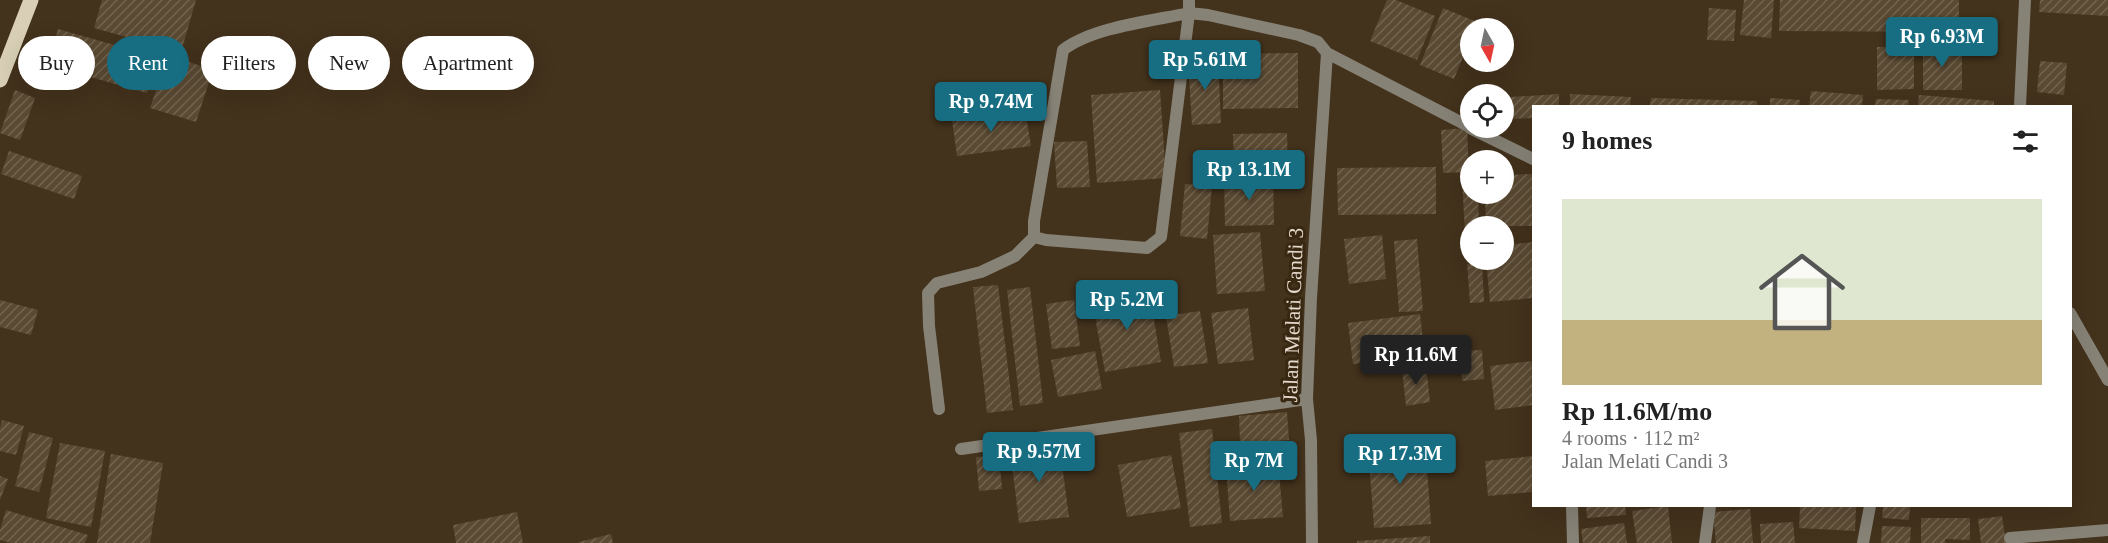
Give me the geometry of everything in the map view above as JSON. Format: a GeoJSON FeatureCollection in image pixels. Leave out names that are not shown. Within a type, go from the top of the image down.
{"type":"FeatureCollection","features":[{"type":"Feature","properties":{"kind":"main road"},"geometry":{"type":"LineString","coordinates":[[0,80],[31,0]]}},
{"type":"Feature","properties":{"kind":"street"},"geometry":{"type":"LineString","coordinates":[[2020,105],[2025,0]]}},
{"type":"Feature","properties":{"kind":"street"},"geometry":{"type":"LineString","coordinates":[[1034,237],[1046,240],[1147,248],[1161,237],[1189,6]]}},
{"type":"Feature","properties":{"kind":"street"},"geometry":{"type":"LineString","coordinates":[[939,408],[929,326],[928,293],[937,283],[981,272],[1015,256],[1034,237],[1034,222],[1063,50],[1074,41],[1189,6],[1209,15],[1299,35],[1318,42],[1327,53],[1460,122]]}},
{"type":"Feature","properties":{"kind":"street","name":"Jalan Melati Candi 3"},"geometry":{"type":"LineString","coordinates":[[1312,543],[1311,440],[1307,399],[1311,298],[1327,53]]}},
{"type":"Feature","properties":{"kind":"street"},"geometry":{"type":"LineString","coordinates":[[1492,138],[1532,158]]}},
{"type":"Feature","properties":{"kind":"street"},"geometry":{"type":"LineString","coordinates":[[2072,317],[2108,380]]}},
{"type":"Feature","properties":{"kind":"street"},"geometry":{"type":"LineString","coordinates":[[961,449],[1307,399]]}},
{"type":"Feature","properties":{"kind":"street"},"geometry":{"type":"LineString","coordinates":[[1572,507],[1573,543]]}},
{"type":"Feature","properties":{"kind":"street"},"geometry":{"type":"LineString","coordinates":[[1705,543],[1710,507]]}},
{"type":"Feature","properties":{"kind":"street"},"geometry":{"type":"LineString","coordinates":[[1863,543],[1870,507]]}},
{"type":"Feature","properties":{"kind":"street"},"geometry":{"type":"LineString","coordinates":[[2010,538],[2108,530]]}},
{"type":"Feature","properties":{"kind":"building"},"geometry":{"type":"Polygon","coordinates":[[[102,0],[196,0],[186,36],[123,36],[94,28],[102,0]]]}},
{"type":"Feature","properties":{"kind":"building"},"geometry":{"type":"Polygon","coordinates":[[[1387,0],[1396,0],[1435,16],[1417,60],[1370,41],[1387,0]]]}},
{"type":"Feature","properties":{"kind":"building"},"geometry":{"type":"Polygon","coordinates":[[[1744,0],[1774,0],[1771,38],[1740,35],[1744,0]]]}},
{"type":"Feature","properties":{"kind":"building"},"geometry":{"type":"Polygon","coordinates":[[[1780,0],[1959,0],[1959,32],[1779,31],[1780,0]]]}},
{"type":"Feature","properties":{"kind":"building"},"geometry":{"type":"Polygon","coordinates":[[[2040,0],[2108,0],[2108,16],[2039,12],[2040,0]]]}},
{"type":"Feature","properties":{"kind":"building"},"geometry":{"type":"Polygon","coordinates":[[[1443,8],[1467,18],[1460,18],[1460,64],[1454,79],[1420,65],[1443,8]]]}},
{"type":"Feature","properties":{"kind":"building"},"geometry":{"type":"Polygon","coordinates":[[[1709,8],[1736,10],[1734,41],[1707,40],[1709,8]]]}},
{"type":"Feature","properties":{"kind":"building"},"geometry":{"type":"Polygon","coordinates":[[[58,29],[83,36],[56,36],[58,29]]]}},
{"type":"Feature","properties":{"kind":"building"},"geometry":{"type":"Polygon","coordinates":[[[95,39],[107,43],[107,82],[95,78],[95,39]]]}},
{"type":"Feature","properties":{"kind":"building"},"geometry":{"type":"Polygon","coordinates":[[[1877,47],[1914,47],[1914,89],[1877,90],[1877,47]]]}},
{"type":"Feature","properties":{"kind":"building"},"geometry":{"type":"Polygon","coordinates":[[[1923,47],[1962,47],[1962,90],[1923,90],[1923,47]]]}},
{"type":"Feature","properties":{"kind":"building"},"geometry":{"type":"Polygon","coordinates":[[[1298,53],[1298,108],[1223,109],[1223,54],[1298,53]]]}},
{"type":"Feature","properties":{"kind":"building"},"geometry":{"type":"Polygon","coordinates":[[[1218,58],[1221,123],[1192,125],[1188,60],[1218,58]]]}},
{"type":"Feature","properties":{"kind":"building"},"geometry":{"type":"Polygon","coordinates":[[[2040,61],[2067,63],[2064,95],[2037,92],[2040,61]]]}},
{"type":"Feature","properties":{"kind":"building"},"geometry":{"type":"Polygon","coordinates":[[[189,62],[201,66],[201,90],[206,90],[196,122],[150,108],[156,90],[189,90],[189,62]]]}},
{"type":"Feature","properties":{"kind":"building"},"geometry":{"type":"Polygon","coordinates":[[[15,90],[35,98],[20,140],[0,133],[15,90]]]}},
{"type":"Feature","properties":{"kind":"building"},"geometry":{"type":"Polygon","coordinates":[[[1160,90],[1166,178],[1097,183],[1091,95],[1160,90]]]}},
{"type":"Feature","properties":{"kind":"building"},"geometry":{"type":"Polygon","coordinates":[[[1811,91],[1863,95],[1862,105],[1809,105],[1811,91]]]}},
{"type":"Feature","properties":{"kind":"building"},"geometry":{"type":"Polygon","coordinates":[[[1559,94],[1559,105],[1532,105],[1532,118],[1514,119],[1514,97],[1559,94]]]}},
{"type":"Feature","properties":{"kind":"building"},"geometry":{"type":"Polygon","coordinates":[[[1570,94],[1631,97],[1630,105],[1570,105],[1570,94]]]}},
{"type":"Feature","properties":{"kind":"building"},"geometry":{"type":"Polygon","coordinates":[[[1919,95],[1994,101],[1994,105],[1918,105],[1919,95]]]}},
{"type":"Feature","properties":{"kind":"building"},"geometry":{"type":"Polygon","coordinates":[[[1651,98],[1757,101],[1757,105],[1650,105],[1651,98]]]}},
{"type":"Feature","properties":{"kind":"building"},"geometry":{"type":"Polygon","coordinates":[[[1770,98],[1800,100],[1799,105],[1770,105],[1770,98]]]}},
{"type":"Feature","properties":{"kind":"building"},"geometry":{"type":"Polygon","coordinates":[[[1876,99],[1909,100],[1908,105],[1875,105],[1876,99]]]}},
{"type":"Feature","properties":{"kind":"building"},"geometry":{"type":"Polygon","coordinates":[[[1025,110],[1031,146],[957,156],[952,120],[1025,110]]]}},
{"type":"Feature","properties":{"kind":"building"},"geometry":{"type":"Polygon","coordinates":[[[1460,129],[1460,138],[1467,138],[1468,150],[1460,150],[1460,172],[1443,173],[1441,130],[1460,129]]]}},
{"type":"Feature","properties":{"kind":"building"},"geometry":{"type":"Polygon","coordinates":[[[1287,133],[1288,167],[1234,168],[1233,134],[1287,133]]]}},
{"type":"Feature","properties":{"kind":"building"},"geometry":{"type":"Polygon","coordinates":[[[1087,141],[1090,187],[1057,188],[1054,142],[1087,141]]]}},
{"type":"Feature","properties":{"kind":"building"},"geometry":{"type":"Polygon","coordinates":[[[9,151],[82,176],[74,199],[1,174],[9,151]]]}},
{"type":"Feature","properties":{"kind":"building"},"geometry":{"type":"Polygon","coordinates":[[[1436,167],[1436,214],[1338,215],[1337,168],[1436,167]]]}},
{"type":"Feature","properties":{"kind":"building"},"geometry":{"type":"Polygon","coordinates":[[[1532,174],[1532,226],[1514,226],[1514,216],[1486,216],[1485,204],[1514,204],[1514,175],[1532,174]]]}},
{"type":"Feature","properties":{"kind":"building"},"geometry":{"type":"Polygon","coordinates":[[[1273,175],[1274,225],[1225,226],[1224,178],[1273,175]]]}},
{"type":"Feature","properties":{"kind":"building"},"geometry":{"type":"Polygon","coordinates":[[[1185,184],[1212,186],[1207,239],[1180,236],[1185,184]]]}},
{"type":"Feature","properties":{"kind":"building"},"geometry":{"type":"Polygon","coordinates":[[[1463,204],[1478,204],[1479,216],[1464,216],[1463,204]]]}},
{"type":"Feature","properties":{"kind":"building"},"geometry":{"type":"Polygon","coordinates":[[[1260,232],[1265,291],[1217,294],[1213,235],[1260,232]]]}},
{"type":"Feature","properties":{"kind":"building"},"geometry":{"type":"Polygon","coordinates":[[[1382,235],[1386,279],[1349,284],[1344,239],[1382,235]]]}},
{"type":"Feature","properties":{"kind":"building"},"geometry":{"type":"Polygon","coordinates":[[[1417,239],[1423,311],[1399,312],[1394,241],[1417,239]]]}},
{"type":"Feature","properties":{"kind":"building"},"geometry":{"type":"Polygon","coordinates":[[[1532,242],[1532,298],[1490,302],[1487,270],[1514,270],[1514,244],[1532,242]]]}},
{"type":"Feature","properties":{"kind":"building"},"geometry":{"type":"Polygon","coordinates":[[[1467,270],[1482,270],[1484,302],[1470,303],[1467,270]]]}},
{"type":"Feature","properties":{"kind":"building"},"geometry":{"type":"Polygon","coordinates":[[[998,285],[1013,410],[987,413],[973,287],[998,285]]]}},
{"type":"Feature","properties":{"kind":"building"},"geometry":{"type":"Polygon","coordinates":[[[1030,287],[1043,403],[1020,406],[1007,290],[1030,287]]]}},
{"type":"Feature","properties":{"kind":"building"},"geometry":{"type":"Polygon","coordinates":[[[1149,290],[1161,362],[1105,372],[1092,300],[1149,290]]]}},
{"type":"Feature","properties":{"kind":"building"},"geometry":{"type":"Polygon","coordinates":[[[0,300],[38,310],[31,335],[0,327],[0,300]]]}},
{"type":"Feature","properties":{"kind":"building"},"geometry":{"type":"Polygon","coordinates":[[[1074,300],[1080,346],[1052,349],[1046,304],[1074,300]]]}},
{"type":"Feature","properties":{"kind":"building"},"geometry":{"type":"Polygon","coordinates":[[[1248,308],[1254,360],[1218,364],[1211,313],[1248,308]]]}},
{"type":"Feature","properties":{"kind":"building"},"geometry":{"type":"Polygon","coordinates":[[[1200,311],[1208,363],[1174,367],[1166,316],[1200,311]]]}},
{"type":"Feature","properties":{"kind":"building"},"geometry":{"type":"Polygon","coordinates":[[[1420,314],[1425,356],[1353,364],[1348,323],[1420,314]]]}},
{"type":"Feature","properties":{"kind":"building"},"geometry":{"type":"Polygon","coordinates":[[[1482,350],[1484,379],[1462,381],[1461,351],[1482,350]]]}},
{"type":"Feature","properties":{"kind":"building"},"geometry":{"type":"Polygon","coordinates":[[[1095,351],[1102,389],[1058,397],[1051,360],[1095,351]]]}},
{"type":"Feature","properties":{"kind":"building"},"geometry":{"type":"Polygon","coordinates":[[[1532,361],[1532,405],[1495,410],[1490,366],[1532,361]]]}},
{"type":"Feature","properties":{"kind":"building"},"geometry":{"type":"Polygon","coordinates":[[[1426,366],[1430,402],[1406,406],[1402,369],[1426,366]]]}},
{"type":"Feature","properties":{"kind":"building"},"geometry":{"type":"Polygon","coordinates":[[[1287,412],[1289,440],[1240,443],[1239,416],[1287,412]]]}},
{"type":"Feature","properties":{"kind":"building"},"geometry":{"type":"Polygon","coordinates":[[[2,420],[24,426],[16,455],[0,451],[2,420]]]}},
{"type":"Feature","properties":{"kind":"building"},"geometry":{"type":"Polygon","coordinates":[[[1212,429],[1222,523],[1190,527],[1179,433],[1212,429]]]}},
{"type":"Feature","properties":{"kind":"building"},"geometry":{"type":"Polygon","coordinates":[[[29,432],[53,438],[39,492],[15,486],[29,432]]]}},
{"type":"Feature","properties":{"kind":"building"},"geometry":{"type":"Polygon","coordinates":[[[1425,441],[1431,524],[1374,528],[1368,446],[1425,441]]]}},
{"type":"Feature","properties":{"kind":"building"},"geometry":{"type":"Polygon","coordinates":[[[1059,442],[1069,517],[1019,523],[1010,448],[1059,442]]]}},
{"type":"Feature","properties":{"kind":"building"},"geometry":{"type":"Polygon","coordinates":[[[60,443],[105,451],[91,527],[46,518],[60,443]]]}},
{"type":"Feature","properties":{"kind":"building"},"geometry":{"type":"Polygon","coordinates":[[[111,454],[163,463],[150,543],[97,543],[111,454]]]}},
{"type":"Feature","properties":{"kind":"building"},"geometry":{"type":"Polygon","coordinates":[[[999,455],[1002,489],[979,491],[976,457],[999,455]]]}},
{"type":"Feature","properties":{"kind":"building"},"geometry":{"type":"Polygon","coordinates":[[[1171,455],[1181,508],[1127,517],[1118,465],[1171,455]]]}},
{"type":"Feature","properties":{"kind":"building"},"geometry":{"type":"Polygon","coordinates":[[[1532,456],[1532,492],[1488,496],[1485,461],[1532,456]]]}},
{"type":"Feature","properties":{"kind":"building"},"geometry":{"type":"Polygon","coordinates":[[[1278,462],[1283,517],[1230,521],[1226,466],[1278,462]]]}},
{"type":"Feature","properties":{"kind":"building"},"geometry":{"type":"Polygon","coordinates":[[[0,476],[8,479],[0,500],[0,476]]]}},
{"type":"Feature","properties":{"kind":"building"},"geometry":{"type":"Polygon","coordinates":[[[1586,507],[1625,507],[1626,515],[1587,518],[1586,507]]]}},
{"type":"Feature","properties":{"kind":"building"},"geometry":{"type":"Polygon","coordinates":[[[1668,507],[1672,543],[1637,543],[1632,511],[1668,507]]]}},
{"type":"Feature","properties":{"kind":"building"},"geometry":{"type":"Polygon","coordinates":[[[1800,507],[1856,507],[1855,531],[1799,528],[1800,507]]]}},
{"type":"Feature","properties":{"kind":"building"},"geometry":{"type":"Polygon","coordinates":[[[1883,507],[1910,507],[1909,520],[1882,518],[1883,507]]]}},
{"type":"Feature","properties":{"kind":"building"},"geometry":{"type":"Polygon","coordinates":[[[1750,509],[1753,543],[1716,543],[1713,512],[1750,509]]]}},
{"type":"Feature","properties":{"kind":"building"},"geometry":{"type":"Polygon","coordinates":[[[6,510],[88,535],[85,543],[11,543],[0,540],[0,530],[6,510]]]}},
{"type":"Feature","properties":{"kind":"building"},"geometry":{"type":"Polygon","coordinates":[[[517,512],[523,543],[456,543],[453,525],[517,512]]]}},
{"type":"Feature","properties":{"kind":"building"},"geometry":{"type":"Polygon","coordinates":[[[2002,516],[2006,543],[1981,543],[1978,519],[2002,516]]]}},
{"type":"Feature","properties":{"kind":"building"},"geometry":{"type":"Polygon","coordinates":[[[1921,518],[1970,518],[1970,540],[1945,539],[1945,543],[1921,543],[1921,518]]]}},
{"type":"Feature","properties":{"kind":"building"},"geometry":{"type":"Polygon","coordinates":[[[1793,522],[1795,543],[1761,543],[1760,524],[1793,522]]]}},
{"type":"Feature","properties":{"kind":"building"},"geometry":{"type":"Polygon","coordinates":[[[1624,523],[1627,543],[1583,543],[1581,529],[1624,523]]]}},
{"type":"Feature","properties":{"kind":"building"},"geometry":{"type":"Polygon","coordinates":[[[1882,526],[1911,527],[1910,543],[1881,543],[1882,526]]]}},
{"type":"Feature","properties":{"kind":"building"},"geometry":{"type":"Polygon","coordinates":[[[611,534],[613,543],[579,543],[579,542],[611,534]]]}},
{"type":"Feature","properties":{"kind":"building"},"geometry":{"type":"Polygon","coordinates":[[[1430,536],[1430,543],[1357,543],[1357,541],[1430,536]]]}}]}
